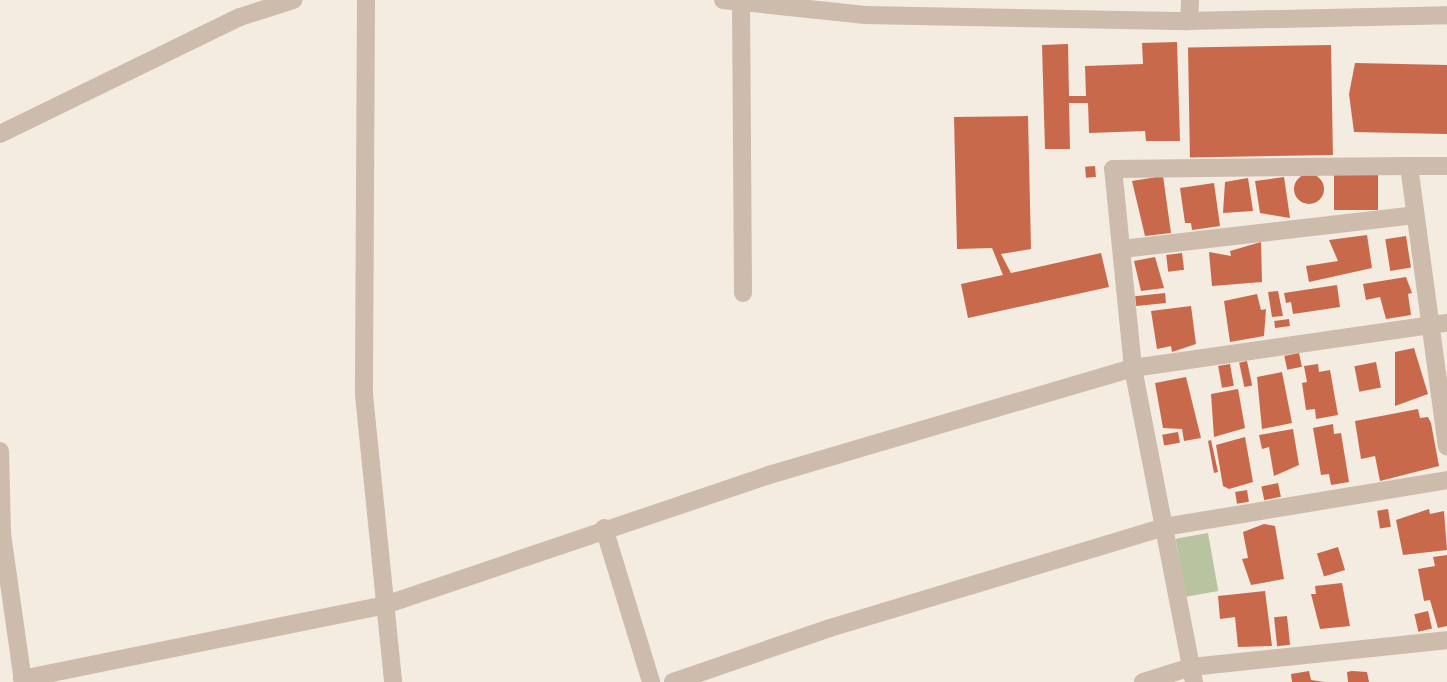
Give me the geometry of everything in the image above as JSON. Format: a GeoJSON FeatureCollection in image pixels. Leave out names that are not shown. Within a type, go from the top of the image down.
{"type":"FeatureCollection","features":[{"type":"Feature","properties":{"kind":"street"},"geometry":{"type":"LineString","coordinates":[[0,134],[240,17],[293,0]]}},
{"type":"Feature","properties":{"kind":"street"},"geometry":{"type":"LineString","coordinates":[[366,0],[364,394],[382,606],[393,682]]}},
{"type":"Feature","properties":{"kind":"street"},"geometry":{"type":"LineString","coordinates":[[723,0],[865,15],[1189,21],[1447,15]]}},
{"type":"Feature","properties":{"kind":"street"},"geometry":{"type":"LineString","coordinates":[[1189,21],[1190,0]]}},
{"type":"Feature","properties":{"kind":"street"},"geometry":{"type":"LineString","coordinates":[[741,2],[743,293]]}},
{"type":"Feature","properties":{"kind":"street"},"geometry":{"type":"LineString","coordinates":[[1409,166],[1415,215],[1438,324],[1447,446]]}},
{"type":"Feature","properties":{"kind":"street"},"geometry":{"type":"LineString","coordinates":[[1193,675],[1133,368],[1113,169],[1447,166]]}},
{"type":"Feature","properties":{"kind":"street"},"geometry":{"type":"LineString","coordinates":[[1122,250],[1415,215]]}},
{"type":"Feature","properties":{"kind":"street"},"geometry":{"type":"LineString","coordinates":[[0,451],[2,534],[23,681],[382,606],[604,528],[1133,368],[1438,324]]}},
{"type":"Feature","properties":{"kind":"street"},"geometry":{"type":"LineString","coordinates":[[673,682],[830,628],[1164,527],[1447,480]]}},
{"type":"Feature","properties":{"kind":"street"},"geometry":{"type":"LineString","coordinates":[[604,528],[651,682]]}},
{"type":"Feature","properties":{"kind":"street"},"geometry":{"type":"LineString","coordinates":[[1143,682],[1447,640]]}},
{"type":"Feature","properties":{"kind":"green space"},"geometry":{"type":"Polygon","coordinates":[[[1208,533],[1218,591],[1186,597],[1176,539],[1208,533]]]}},
{"type":"Feature","properties":{"kind":"building"},"geometry":{"type":"Polygon","coordinates":[[[1177,42],[1180,141],[1146,141],[1145,131],[1089,133],[1088,103],[1069,103],[1070,149],[1045,149],[1042,45],[1068,44],[1069,96],[1086,96],[1085,66],[1143,64],[1142,43],[1177,42]]]}},
{"type":"Feature","properties":{"kind":"building"},"geometry":{"type":"Polygon","coordinates":[[[1331,45],[1333,155],[1190,157],[1188,47],[1331,45]]]}},
{"type":"Feature","properties":{"kind":"building"},"geometry":{"type":"Polygon","coordinates":[[[1355,63],[1447,65],[1447,134],[1354,132],[1349,94],[1355,63]]]}},
{"type":"Feature","properties":{"kind":"building"},"geometry":{"type":"Polygon","coordinates":[[[1028,116],[1031,249],[1001,254],[1011,273],[1101,253],[1109,287],[968,318],[961,284],[1003,275],[992,248],[957,249],[954,117],[1028,116]]]}},
{"type":"Feature","properties":{"kind":"building"},"geometry":{"type":"Polygon","coordinates":[[[1095,166],[1096,177],[1086,178],[1085,167],[1095,166]]]}},
{"type":"Feature","properties":{"kind":"building"},"geometry":{"type":"Polygon","coordinates":[[[1309,174],[1315,175],[1323,183],[1323,195],[1315,203],[1309,204],[1303,203],[1295,195],[1294,189],[1295,183],[1303,175],[1309,174]]]}},
{"type":"Feature","properties":{"kind":"building"},"geometry":{"type":"Polygon","coordinates":[[[1334,175],[1378,175],[1378,210],[1334,210],[1334,175]]]}},
{"type":"Feature","properties":{"kind":"building"},"geometry":{"type":"Polygon","coordinates":[[[1163,176],[1171,233],[1145,236],[1132,181],[1163,176]]]}},
{"type":"Feature","properties":{"kind":"building"},"geometry":{"type":"Polygon","coordinates":[[[1284,177],[1290,218],[1260,213],[1255,181],[1284,177]]]}},
{"type":"Feature","properties":{"kind":"building"},"geometry":{"type":"Polygon","coordinates":[[[1248,178],[1253,211],[1223,213],[1225,182],[1248,178]]]}},
{"type":"Feature","properties":{"kind":"building"},"geometry":{"type":"Polygon","coordinates":[[[1214,183],[1220,226],[1192,230],[1191,223],[1185,223],[1180,188],[1214,183]]]}},
{"type":"Feature","properties":{"kind":"building"},"geometry":{"type":"Polygon","coordinates":[[[1367,235],[1372,268],[1309,282],[1306,266],[1338,261],[1329,240],[1367,235]]]}},
{"type":"Feature","properties":{"kind":"building"},"geometry":{"type":"Polygon","coordinates":[[[1406,236],[1411,268],[1390,271],[1385,239],[1406,236]]]}},
{"type":"Feature","properties":{"kind":"building"},"geometry":{"type":"Polygon","coordinates":[[[1261,242],[1262,282],[1212,286],[1209,252],[1231,256],[1230,251],[1261,242]]]}},
{"type":"Feature","properties":{"kind":"building"},"geometry":{"type":"Polygon","coordinates":[[[1182,253],[1184,270],[1168,272],[1166,255],[1182,253]]]}},
{"type":"Feature","properties":{"kind":"building"},"geometry":{"type":"Polygon","coordinates":[[[1155,257],[1164,288],[1141,291],[1134,261],[1155,257]]]}},
{"type":"Feature","properties":{"kind":"building"},"geometry":{"type":"Polygon","coordinates":[[[1406,277],[1412,293],[1408,294],[1411,315],[1386,319],[1380,297],[1366,300],[1363,284],[1406,277]]]}},
{"type":"Feature","properties":{"kind":"building"},"geometry":{"type":"Polygon","coordinates":[[[1337,285],[1340,307],[1293,314],[1291,302],[1286,303],[1284,293],[1337,285]]]}},
{"type":"Feature","properties":{"kind":"building"},"geometry":{"type":"Polygon","coordinates":[[[1278,291],[1283,316],[1272,317],[1268,292],[1278,291]]]}},
{"type":"Feature","properties":{"kind":"building"},"geometry":{"type":"Polygon","coordinates":[[[1165,293],[1166,303],[1136,306],[1135,296],[1165,293]]]}},
{"type":"Feature","properties":{"kind":"building"},"geometry":{"type":"Polygon","coordinates":[[[1257,294],[1261,310],[1266,309],[1264,336],[1230,342],[1224,301],[1257,294]]]}},
{"type":"Feature","properties":{"kind":"building"},"geometry":{"type":"Polygon","coordinates":[[[1191,306],[1196,344],[1172,352],[1171,346],[1157,349],[1151,311],[1191,306]]]}},
{"type":"Feature","properties":{"kind":"building"},"geometry":{"type":"Polygon","coordinates":[[[1289,319],[1290,326],[1275,328],[1274,321],[1289,319]]]}},
{"type":"Feature","properties":{"kind":"building"},"geometry":{"type":"Polygon","coordinates":[[[1414,348],[1428,394],[1395,406],[1395,352],[1414,348]]]}},
{"type":"Feature","properties":{"kind":"building"},"geometry":{"type":"Polygon","coordinates":[[[1299,353],[1302,367],[1287,370],[1284,356],[1299,353]]]}},
{"type":"Feature","properties":{"kind":"building"},"geometry":{"type":"Polygon","coordinates":[[[1247,361],[1252,385],[1244,387],[1239,363],[1247,361]]]}},
{"type":"Feature","properties":{"kind":"building"},"geometry":{"type":"Polygon","coordinates":[[[1376,362],[1381,388],[1359,392],[1354,366],[1376,362]]]}},
{"type":"Feature","properties":{"kind":"building"},"geometry":{"type":"Polygon","coordinates":[[[1230,364],[1234,386],[1222,388],[1218,366],[1230,364]]]}},
{"type":"Feature","properties":{"kind":"building"},"geometry":{"type":"Polygon","coordinates":[[[1318,364],[1319,372],[1330,370],[1338,415],[1316,419],[1315,409],[1306,410],[1302,383],[1307,382],[1304,366],[1318,364]]]}},
{"type":"Feature","properties":{"kind":"building"},"geometry":{"type":"Polygon","coordinates":[[[1282,372],[1292,423],[1262,429],[1257,377],[1282,372]]]}},
{"type":"Feature","properties":{"kind":"building"},"geometry":{"type":"Polygon","coordinates":[[[1186,377],[1201,438],[1184,441],[1182,429],[1163,428],[1155,383],[1186,377]]]}},
{"type":"Feature","properties":{"kind":"building"},"geometry":{"type":"Polygon","coordinates":[[[1238,389],[1245,428],[1214,437],[1211,394],[1238,389]]]}},
{"type":"Feature","properties":{"kind":"building"},"geometry":{"type":"Polygon","coordinates":[[[1418,409],[1420,418],[1428,417],[1431,423],[1439,466],[1380,481],[1375,456],[1361,459],[1355,421],[1418,409]]]}},
{"type":"Feature","properties":{"kind":"building"},"geometry":{"type":"Polygon","coordinates":[[[1333,424],[1334,434],[1341,433],[1349,482],[1331,485],[1329,474],[1321,475],[1313,428],[1333,424]]]}},
{"type":"Feature","properties":{"kind":"building"},"geometry":{"type":"Polygon","coordinates":[[[1293,429],[1299,465],[1274,476],[1269,447],[1262,449],[1259,435],[1293,429]]]}},
{"type":"Feature","properties":{"kind":"building"},"geometry":{"type":"Polygon","coordinates":[[[1178,432],[1180,443],[1164,446],[1162,435],[1178,432]]]}},
{"type":"Feature","properties":{"kind":"building"},"geometry":{"type":"Polygon","coordinates":[[[1245,437],[1253,482],[1229,489],[1223,486],[1216,445],[1245,437]]]}},
{"type":"Feature","properties":{"kind":"building"},"geometry":{"type":"Polygon","coordinates":[[[1211,440],[1218,472],[1214,473],[1208,441],[1211,440]]]}},
{"type":"Feature","properties":{"kind":"building"},"geometry":{"type":"Polygon","coordinates":[[[1278,483],[1281,497],[1264,500],[1261,487],[1278,483]]]}},
{"type":"Feature","properties":{"kind":"building"},"geometry":{"type":"Polygon","coordinates":[[[1247,490],[1249,502],[1237,504],[1235,492],[1247,490]]]}},
{"type":"Feature","properties":{"kind":"building"},"geometry":{"type":"Polygon","coordinates":[[[1388,509],[1391,527],[1380,528],[1377,511],[1388,509]]]}},
{"type":"Feature","properties":{"kind":"building"},"geometry":{"type":"Polygon","coordinates":[[[1429,509],[1430,514],[1444,511],[1447,550],[1403,555],[1396,520],[1429,509]]]}},
{"type":"Feature","properties":{"kind":"building"},"geometry":{"type":"Polygon","coordinates":[[[1264,524],[1275,526],[1284,579],[1251,585],[1242,559],[1248,558],[1243,532],[1264,524]]]}},
{"type":"Feature","properties":{"kind":"building"},"geometry":{"type":"Polygon","coordinates":[[[1338,547],[1345,570],[1324,576],[1317,553],[1338,547]]]}},
{"type":"Feature","properties":{"kind":"building"},"geometry":{"type":"Polygon","coordinates":[[[1447,555],[1447,626],[1438,628],[1430,600],[1424,601],[1418,569],[1435,566],[1433,557],[1447,555]]]}},
{"type":"Feature","properties":{"kind":"building"},"geometry":{"type":"Polygon","coordinates":[[[1342,583],[1350,626],[1320,629],[1311,594],[1316,594],[1315,586],[1342,583]]]}},
{"type":"Feature","properties":{"kind":"building"},"geometry":{"type":"Polygon","coordinates":[[[1265,591],[1272,646],[1238,647],[1235,617],[1220,619],[1218,596],[1265,591]]]}},
{"type":"Feature","properties":{"kind":"building"},"geometry":{"type":"Polygon","coordinates":[[[1428,611],[1432,629],[1418,632],[1414,614],[1428,611]]]}},
{"type":"Feature","properties":{"kind":"building"},"geometry":{"type":"Polygon","coordinates":[[[1287,616],[1290,645],[1277,646],[1274,617],[1287,616]]]}},
{"type":"Feature","properties":{"kind":"building"},"geometry":{"type":"Polygon","coordinates":[[[1309,671],[1311,680],[1325,682],[1292,682],[1291,674],[1309,671]]]}},
{"type":"Feature","properties":{"kind":"building"},"geometry":{"type":"Polygon","coordinates":[[[1347,672],[1367,672],[1369,682],[1348,682],[1347,672]]]}}]}
